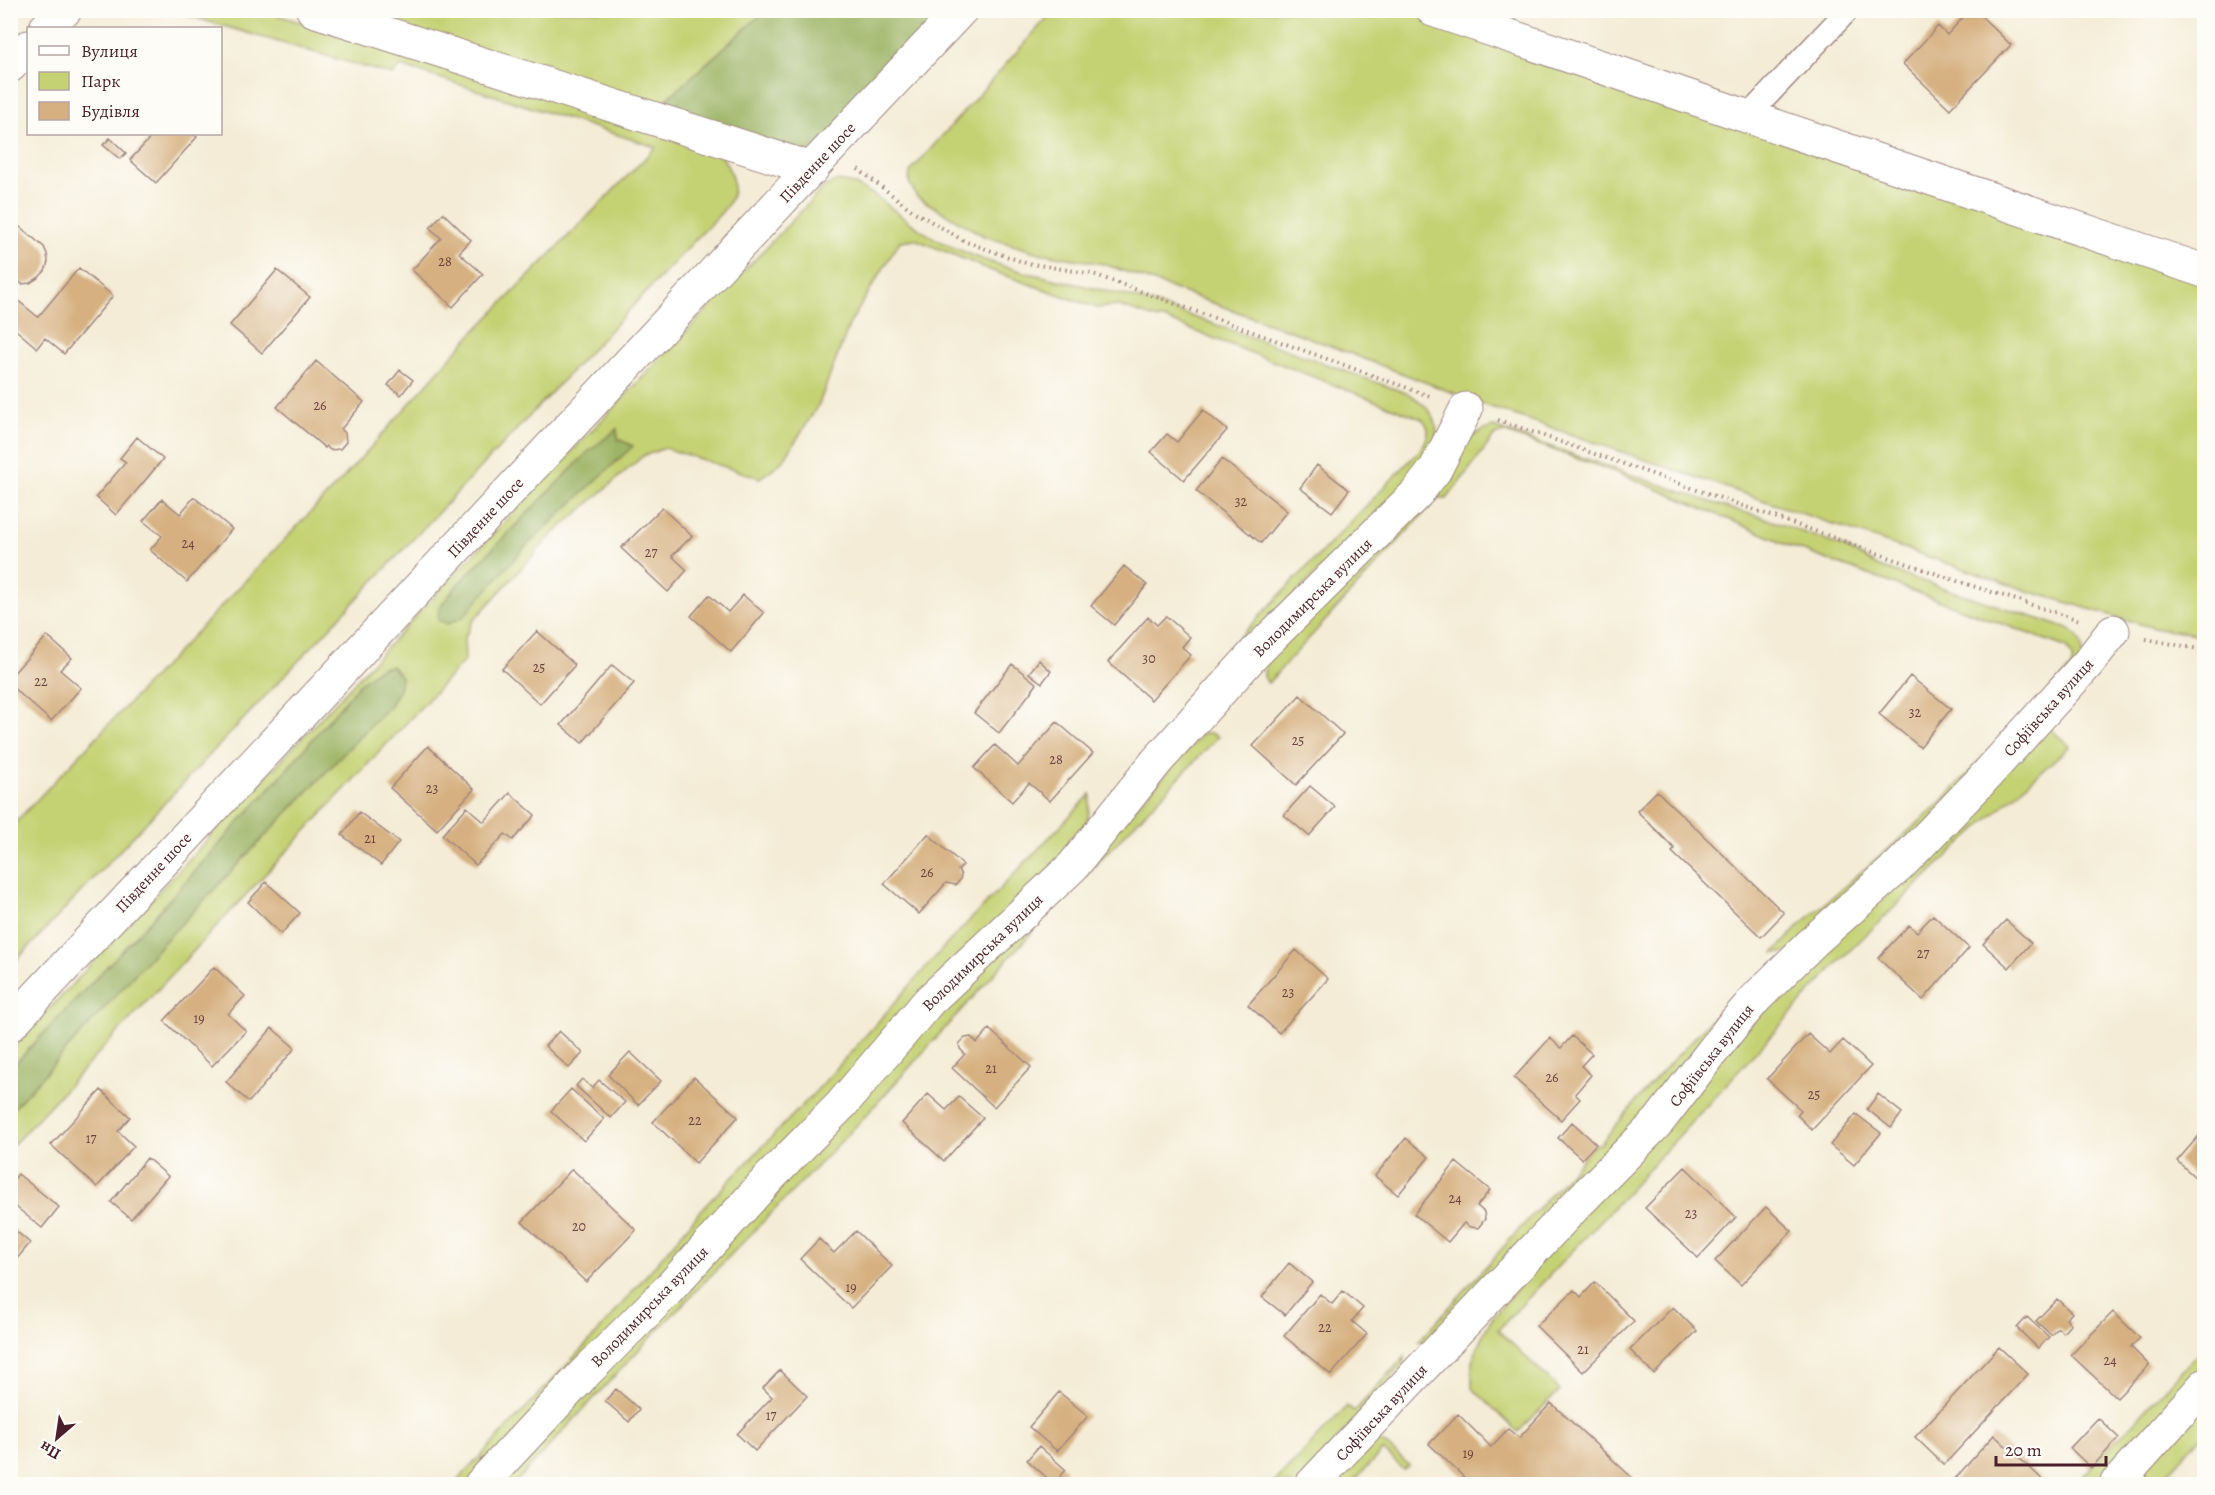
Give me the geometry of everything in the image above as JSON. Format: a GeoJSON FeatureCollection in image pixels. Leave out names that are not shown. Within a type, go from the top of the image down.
{"type":"FeatureCollection","features":[{"type":"Feature","properties":{"kind":"street"},"geometry":{"type":"LineString","coordinates":[[47,27],[65,10]]}},
{"type":"Feature","properties":{"kind":"street"},"geometry":{"type":"LineString","coordinates":[[313,10],[812,169]]}},
{"type":"Feature","properties":{"kind":"street","name":"Південне шосе"},"geometry":{"type":"LineString","coordinates":[[10,1025],[961,10]]}},
{"type":"Feature","properties":{"kind":"street"},"geometry":{"type":"LineString","coordinates":[[1432,10],[1746,118],[2205,271]]}},
{"type":"Feature","properties":{"kind":"street"},"geometry":{"type":"LineString","coordinates":[[10,66],[27,48]]}},
{"type":"Feature","properties":{"kind":"street","name":"Володимирська вулиця"},"geometry":{"type":"LineString","coordinates":[[481,1485],[583,1375],[667,1291],[769,1178],[842,1104],[928,1001],[1073,866],[1157,760],[1254,654],[1417,493],[1435,470],[1466,409]]}},
{"type":"Feature","properties":{"kind":"street","name":"Софіївська вулиця"},"geometry":{"type":"LineString","coordinates":[[1312,1485],[1576,1205],[1658,1122],[1756,998],[1817,938],[1900,865],[1996,764],[2089,662],[2114,631]]}},
{"type":"Feature","properties":{"kind":"street"},"geometry":{"type":"LineString","coordinates":[[2116,1485],[2205,1386]]}},
{"type":"Feature","properties":{"kind":"lane"},"geometry":{"type":"LineString","coordinates":[[1746,118],[1848,10]]}},
{"type":"Feature","properties":{"kind":"path"},"geometry":{"type":"LineString","coordinates":[[835,143],[862,173],[913,211],[966,242],[1026,263],[1093,274],[1383,381],[1954,580],[2114,631],[2205,650]]}},
{"type":"Feature","properties":{"kind":"green space"},"geometry":{"type":"Polygon","coordinates":[[[172,11],[264,11],[517,88],[721,155],[733,181],[733,192],[730,201],[716,219],[11,966],[10,828],[345,476],[469,337],[656,147],[401,66],[392,75],[172,11]]]}},
{"type":"Feature","properties":{"kind":"green space"},"geometry":{"type":"Polygon","coordinates":[[[316,11],[765,11],[648,116],[316,11]]]}},
{"type":"Feature","properties":{"kind":"green space"},"geometry":{"type":"Polygon","coordinates":[[[765,11],[961,11],[812,169],[648,116],[765,11]]]}},
{"type":"Feature","properties":{"kind":"green space"},"geometry":{"type":"Polygon","coordinates":[[[1053,11],[1433,11],[2204,271],[2204,635],[2158,629],[2028,591],[1482,404],[1302,335],[1104,264],[1039,253],[984,236],[917,197],[909,182],[910,172],[1053,11]]]}},
{"type":"Feature","properties":{"kind":"green space"},"geometry":{"type":"Polygon","coordinates":[[[836,181],[869,192],[928,235],[983,260],[1027,273],[1138,299],[1409,394],[1426,407],[1435,422],[1436,438],[1430,459],[1252,638],[1236,647],[1229,648],[1422,448],[1428,433],[1425,422],[1164,319],[1119,306],[1097,308],[995,272],[915,239],[900,241],[850,323],[819,404],[783,461],[760,478],[665,448],[643,456],[551,536],[473,621],[464,639],[465,660],[11,1147],[11,1111],[162,944],[390,705],[399,689],[401,677],[392,666],[380,668],[359,684],[288,768],[150,921],[11,1068],[11,1050],[455,574],[825,186],[836,181]],[[617,430],[589,451],[459,583],[439,608],[462,618],[618,439],[617,430]]]}},
{"type":"Feature","properties":{"kind":"green space"},"geometry":{"type":"Polygon","coordinates":[[[1494,427],[1731,509],[1759,516],[1846,548],[1879,567],[2069,629],[2081,644],[2081,659],[2074,671],[1957,798],[1860,893],[1788,953],[1774,953],[1801,924],[1933,810],[2071,668],[2071,654],[2065,647],[1779,542],[1626,476],[1503,432],[1495,435],[1447,499],[1437,499],[1268,683],[1264,676],[1267,664],[1288,635],[1394,531],[1428,493],[1456,454],[1473,436],[1494,427]]]}},
{"type":"Feature","properties":{"kind":"green space"},"geometry":{"type":"Polygon","coordinates":[[[617,429],[618,439],[633,446],[525,547],[462,618],[448,624],[438,620],[439,608],[459,583],[589,451],[617,429]]]}},
{"type":"Feature","properties":{"kind":"green space"},"geometry":{"type":"Polygon","coordinates":[[[392,666],[401,677],[399,689],[390,705],[162,944],[11,1111],[11,1068],[150,921],[288,768],[359,684],[380,668],[392,666]]]}},
{"type":"Feature","properties":{"kind":"green space"},"geometry":{"type":"Polygon","coordinates":[[[2047,726],[2070,746],[1960,844],[1841,959],[1498,1330],[1560,1390],[1518,1432],[1472,1388],[1472,1361],[1493,1317],[1726,1049],[2047,726]]]}},
{"type":"Feature","properties":{"kind":"green space"},"geometry":{"type":"Polygon","coordinates":[[[1203,733],[1211,733],[1218,737],[1052,910],[860,1122],[650,1338],[514,1484],[492,1484],[947,997],[1127,817],[1203,733]]]}},
{"type":"Feature","properties":{"kind":"green space"},"geometry":{"type":"Polygon","coordinates":[[[1091,794],[1088,818],[1073,847],[469,1484],[454,1484],[599,1331],[704,1207],[820,1087],[945,946],[1091,794]]]}},
{"type":"Feature","properties":{"kind":"green space"},"geometry":{"type":"Polygon","coordinates":[[[1727,1003],[1725,1015],[1705,1050],[1427,1343],[1419,1341],[1596,1144],[1600,1144],[1649,1086],[1727,1003]]]}},
{"type":"Feature","properties":{"kind":"green space"},"geometry":{"type":"Polygon","coordinates":[[[2204,1347],[2204,1369],[2098,1484],[2076,1484],[2204,1347]]]}},
{"type":"Feature","properties":{"kind":"green space"},"geometry":{"type":"Polygon","coordinates":[[[1405,1356],[1404,1363],[1300,1484],[1273,1484],[1347,1406],[1354,1412],[1405,1356]]]}},
{"type":"Feature","properties":{"kind":"green space"},"geometry":{"type":"Polygon","coordinates":[[[2204,1403],[2204,1433],[2158,1484],[2129,1484],[2204,1403]]]}},
{"type":"Feature","properties":{"kind":"green space"},"geometry":{"type":"Polygon","coordinates":[[[1372,1442],[1385,1444],[1409,1465],[1404,1470],[1383,1450],[1351,1484],[1334,1484],[1338,1473],[1372,1442]]]}},
{"type":"Feature","properties":{"kind":"building"},"geometry":{"type":"Polygon","coordinates":[[[1970,10],[1975,10],[2011,45],[1950,109],[1903,64],[1938,26],[1947,35],[1970,10]]]}},
{"type":"Feature","properties":{"kind":"building"},"geometry":{"type":"Polygon","coordinates":[[[153,135],[194,135],[197,137],[156,183],[130,160],[153,135]]]}},
{"type":"Feature","properties":{"kind":"building"},"geometry":{"type":"Polygon","coordinates":[[[110,138],[126,153],[120,159],[103,145],[110,138]]]}},
{"type":"Feature","properties":{"kind":"building"},"geometry":{"type":"Polygon","coordinates":[[[10,212],[18,218],[14,222],[44,247],[47,254],[48,262],[45,271],[30,283],[22,284],[10,276],[10,212]]]}},
{"type":"Feature","properties":{"kind":"building"},"geometry":{"type":"Polygon","coordinates":[[[443,213],[471,240],[459,253],[483,274],[453,307],[412,270],[441,238],[430,228],[443,213]]]}},
{"type":"Feature","properties":{"kind":"building"},"geometry":{"type":"Polygon","coordinates":[[[79,268],[113,296],[64,354],[45,338],[37,348],[10,325],[10,294],[38,317],[79,268]]]}},
{"type":"Feature","properties":{"kind":"building"},"geometry":{"type":"Polygon","coordinates":[[[277,270],[310,297],[262,353],[230,325],[277,270]]]}},
{"type":"Feature","properties":{"kind":"building"},"geometry":{"type":"Polygon","coordinates":[[[316,361],[364,402],[341,429],[345,433],[346,442],[340,449],[330,450],[326,446],[325,448],[277,407],[316,361]]]}},
{"type":"Feature","properties":{"kind":"building"},"geometry":{"type":"Polygon","coordinates":[[[400,370],[413,380],[401,395],[388,385],[400,370]]]}},
{"type":"Feature","properties":{"kind":"building"},"geometry":{"type":"Polygon","coordinates":[[[1203,410],[1227,430],[1184,480],[1151,452],[1167,434],[1177,442],[1203,410]]]}},
{"type":"Feature","properties":{"kind":"building"},"geometry":{"type":"Polygon","coordinates":[[[137,437],[163,459],[116,515],[96,497],[126,462],[120,458],[137,437]]]}},
{"type":"Feature","properties":{"kind":"building"},"geometry":{"type":"Polygon","coordinates":[[[1222,459],[1287,511],[1261,543],[1196,491],[1222,459]]]}},
{"type":"Feature","properties":{"kind":"building"},"geometry":{"type":"Polygon","coordinates":[[[1317,465],[1349,490],[1332,512],[1300,488],[1317,465]]]}},
{"type":"Feature","properties":{"kind":"building"},"geometry":{"type":"Polygon","coordinates":[[[194,497],[232,529],[187,582],[150,550],[162,536],[143,521],[162,499],[180,514],[194,497]]]}},
{"type":"Feature","properties":{"kind":"building"},"geometry":{"type":"Polygon","coordinates":[[[662,508],[692,536],[672,556],[687,570],[668,592],[621,548],[662,508]]]}},
{"type":"Feature","properties":{"kind":"building"},"geometry":{"type":"Polygon","coordinates":[[[1124,566],[1147,585],[1114,625],[1091,606],[1124,566]]]}},
{"type":"Feature","properties":{"kind":"building"},"geometry":{"type":"Polygon","coordinates":[[[709,595],[728,612],[743,595],[764,613],[731,652],[691,616],[709,595]]]}},
{"type":"Feature","properties":{"kind":"building"},"geometry":{"type":"Polygon","coordinates":[[[1166,616],[1190,637],[1182,647],[1191,655],[1151,700],[1108,662],[1148,617],[1157,625],[1166,616]]]}},
{"type":"Feature","properties":{"kind":"building"},"geometry":{"type":"Polygon","coordinates":[[[537,631],[575,665],[540,704],[502,669],[537,631]]]}},
{"type":"Feature","properties":{"kind":"building"},"geometry":{"type":"Polygon","coordinates":[[[47,636],[72,658],[60,670],[81,688],[51,721],[10,685],[10,677],[47,636]]]}},
{"type":"Feature","properties":{"kind":"building"},"geometry":{"type":"Polygon","coordinates":[[[1039,660],[1051,671],[1042,683],[1029,673],[1039,660]]]}},
{"type":"Feature","properties":{"kind":"building"},"geometry":{"type":"Polygon","coordinates":[[[1012,664],[1037,684],[999,733],[974,713],[1012,664]]]}},
{"type":"Feature","properties":{"kind":"building"},"geometry":{"type":"Polygon","coordinates":[[[612,665],[634,683],[582,743],[561,725],[612,665]]]}},
{"type":"Feature","properties":{"kind":"building"},"geometry":{"type":"Polygon","coordinates":[[[1910,676],[1951,709],[1920,747],[1879,714],[1910,676]]]}},
{"type":"Feature","properties":{"kind":"building"},"geometry":{"type":"Polygon","coordinates":[[[1300,695],[1343,734],[1296,785],[1253,746],[1300,695]]]}},
{"type":"Feature","properties":{"kind":"building"},"geometry":{"type":"Polygon","coordinates":[[[1057,722],[1093,753],[1050,801],[1029,783],[1012,802],[974,768],[995,745],[1018,766],[1057,722]]]}},
{"type":"Feature","properties":{"kind":"building"},"geometry":{"type":"Polygon","coordinates":[[[428,746],[474,789],[437,830],[390,788],[428,746]]]}},
{"type":"Feature","properties":{"kind":"building"},"geometry":{"type":"Polygon","coordinates":[[[1310,786],[1335,807],[1309,836],[1284,815],[1310,786]]]}},
{"type":"Feature","properties":{"kind":"building"},"geometry":{"type":"Polygon","coordinates":[[[1657,791],[1784,913],[1761,937],[1672,852],[1675,849],[1637,811],[1657,791]]]}},
{"type":"Feature","properties":{"kind":"building"},"geometry":{"type":"Polygon","coordinates":[[[510,793],[535,815],[513,840],[505,834],[476,865],[442,835],[467,807],[484,822],[510,793]]]}},
{"type":"Feature","properties":{"kind":"building"},"geometry":{"type":"Polygon","coordinates":[[[359,812],[399,842],[381,865],[342,835],[359,812]]]}},
{"type":"Feature","properties":{"kind":"building"},"geometry":{"type":"Polygon","coordinates":[[[928,834],[963,865],[958,870],[961,875],[956,885],[946,883],[919,914],[884,884],[928,834]]]}},
{"type":"Feature","properties":{"kind":"building"},"geometry":{"type":"Polygon","coordinates":[[[266,882],[300,913],[281,934],[248,902],[266,882]]]}},
{"type":"Feature","properties":{"kind":"building"},"geometry":{"type":"Polygon","coordinates":[[[1933,915],[1969,948],[1923,1000],[1878,958],[1909,925],[1917,932],[1933,915]]]}},
{"type":"Feature","properties":{"kind":"building"},"geometry":{"type":"Polygon","coordinates":[[[2006,920],[2031,943],[2009,968],[1983,944],[2006,920]]]}},
{"type":"Feature","properties":{"kind":"building"},"geometry":{"type":"Polygon","coordinates":[[[1296,950],[1328,979],[1279,1033],[1248,1005],[1296,950]]]}},
{"type":"Feature","properties":{"kind":"building"},"geometry":{"type":"Polygon","coordinates":[[[214,967],[245,996],[228,1014],[246,1031],[212,1066],[164,1021],[214,967]]]}},
{"type":"Feature","properties":{"kind":"building"},"geometry":{"type":"Polygon","coordinates":[[[272,1028],[295,1048],[249,1102],[226,1082],[272,1028]]]}},
{"type":"Feature","properties":{"kind":"building"},"geometry":{"type":"Polygon","coordinates":[[[989,1029],[1031,1067],[994,1107],[952,1068],[965,1054],[959,1044],[965,1038],[971,1037],[977,1043],[989,1029]]]}},
{"type":"Feature","properties":{"kind":"building"},"geometry":{"type":"Polygon","coordinates":[[[559,1031],[583,1053],[569,1068],[545,1046],[559,1031]]]}},
{"type":"Feature","properties":{"kind":"building"},"geometry":{"type":"Polygon","coordinates":[[[1808,1034],[1830,1054],[1843,1040],[1871,1066],[1812,1130],[1797,1115],[1801,1110],[1767,1079],[1808,1034]]]}},
{"type":"Feature","properties":{"kind":"building"},"geometry":{"type":"Polygon","coordinates":[[[1572,1036],[1592,1054],[1581,1066],[1591,1075],[1575,1094],[1580,1099],[1561,1120],[1514,1078],[1550,1038],[1561,1048],[1572,1036]]]}},
{"type":"Feature","properties":{"kind":"building"},"geometry":{"type":"Polygon","coordinates":[[[630,1052],[661,1081],[638,1105],[608,1075],[630,1052]]]}},
{"type":"Feature","properties":{"kind":"building"},"geometry":{"type":"Polygon","coordinates":[[[694,1077],[738,1117],[696,1163],[653,1122],[694,1077]]]}},
{"type":"Feature","properties":{"kind":"building"},"geometry":{"type":"Polygon","coordinates":[[[582,1079],[592,1088],[599,1080],[625,1102],[611,1118],[576,1086],[582,1079]]]}},
{"type":"Feature","properties":{"kind":"building"},"geometry":{"type":"Polygon","coordinates":[[[571,1089],[604,1119],[584,1141],[551,1111],[571,1089]]]}},
{"type":"Feature","properties":{"kind":"building"},"geometry":{"type":"Polygon","coordinates":[[[101,1090],[130,1117],[118,1131],[134,1146],[97,1187],[51,1145],[101,1090]]]}},
{"type":"Feature","properties":{"kind":"building"},"geometry":{"type":"Polygon","coordinates":[[[928,1094],[946,1110],[959,1097],[983,1118],[944,1161],[902,1123],[928,1094]]]}},
{"type":"Feature","properties":{"kind":"building"},"geometry":{"type":"Polygon","coordinates":[[[1878,1094],[1902,1113],[1891,1128],[1867,1109],[1878,1094]]]}},
{"type":"Feature","properties":{"kind":"building"},"geometry":{"type":"Polygon","coordinates":[[[1856,1114],[1881,1133],[1854,1165],[1830,1145],[1856,1114]]]}},
{"type":"Feature","properties":{"kind":"building"},"geometry":{"type":"Polygon","coordinates":[[[1572,1122],[1596,1144],[1582,1159],[1558,1138],[1572,1122]]]}},
{"type":"Feature","properties":{"kind":"building"},"geometry":{"type":"Polygon","coordinates":[[[2204,1130],[2204,1185],[2177,1161],[2204,1130]]]}},
{"type":"Feature","properties":{"kind":"building"},"geometry":{"type":"Polygon","coordinates":[[[1406,1138],[1429,1157],[1398,1195],[1375,1176],[1406,1138]]]}},
{"type":"Feature","properties":{"kind":"building"},"geometry":{"type":"Polygon","coordinates":[[[147,1158],[168,1176],[131,1219],[111,1202],[147,1158]]]}},
{"type":"Feature","properties":{"kind":"building"},"geometry":{"type":"Polygon","coordinates":[[[1456,1162],[1490,1190],[1477,1206],[1484,1212],[1485,1219],[1478,1228],[1464,1223],[1448,1242],[1414,1214],[1456,1162]]]}},
{"type":"Feature","properties":{"kind":"building"},"geometry":{"type":"Polygon","coordinates":[[[1685,1167],[1736,1217],[1698,1258],[1645,1208],[1685,1167]]]}},
{"type":"Feature","properties":{"kind":"building"},"geometry":{"type":"Polygon","coordinates":[[[572,1169],[636,1230],[586,1282],[522,1222],[572,1169]]]}},
{"type":"Feature","properties":{"kind":"building"},"geometry":{"type":"Polygon","coordinates":[[[18,1174],[59,1207],[42,1228],[10,1202],[10,1184],[18,1174]]]}},
{"type":"Feature","properties":{"kind":"building"},"geometry":{"type":"Polygon","coordinates":[[[1766,1207],[1792,1231],[1741,1285],[1715,1261],[1766,1207]]]}},
{"type":"Feature","properties":{"kind":"building"},"geometry":{"type":"Polygon","coordinates":[[[10,1226],[30,1243],[10,1267],[10,1226]]]}},
{"type":"Feature","properties":{"kind":"building"},"geometry":{"type":"Polygon","coordinates":[[[856,1231],[892,1266],[851,1308],[800,1259],[819,1239],[834,1253],[856,1231]]]}},
{"type":"Feature","properties":{"kind":"building"},"geometry":{"type":"Polygon","coordinates":[[[1289,1263],[1312,1282],[1285,1315],[1262,1297],[1289,1263]]]}},
{"type":"Feature","properties":{"kind":"building"},"geometry":{"type":"Polygon","coordinates":[[[1595,1282],[1634,1321],[1583,1372],[1536,1326],[1574,1290],[1581,1297],[1595,1282]]]}},
{"type":"Feature","properties":{"kind":"building"},"geometry":{"type":"Polygon","coordinates":[[[1343,1291],[1363,1308],[1352,1321],[1367,1334],[1331,1375],[1284,1336],[1320,1294],[1332,1304],[1343,1291]]]}},
{"type":"Feature","properties":{"kind":"building"},"geometry":{"type":"Polygon","coordinates":[[[2057,1299],[2072,1313],[2066,1319],[2071,1324],[2063,1333],[2058,1328],[2051,1335],[2036,1321],[2057,1299]]]}},
{"type":"Feature","properties":{"kind":"building"},"geometry":{"type":"Polygon","coordinates":[[[1673,1307],[1697,1331],[1654,1374],[1630,1350],[1673,1307]]]}},
{"type":"Feature","properties":{"kind":"building"},"geometry":{"type":"Polygon","coordinates":[[[2113,1312],[2140,1338],[2131,1347],[2149,1365],[2117,1398],[2071,1355],[2113,1312]]]}},
{"type":"Feature","properties":{"kind":"building"},"geometry":{"type":"Polygon","coordinates":[[[2027,1317],[2049,1337],[2038,1348],[2017,1328],[2027,1317]]]}},
{"type":"Feature","properties":{"kind":"building"},"geometry":{"type":"Polygon","coordinates":[[[1999,1347],[2028,1374],[1944,1465],[1915,1437],[1999,1347]]]}},
{"type":"Feature","properties":{"kind":"building"},"geometry":{"type":"Polygon","coordinates":[[[780,1370],[807,1396],[755,1451],[737,1434],[772,1397],[763,1388],[780,1370]]]}},
{"type":"Feature","properties":{"kind":"building"},"geometry":{"type":"Polygon","coordinates":[[[616,1389],[639,1409],[629,1422],[605,1401],[616,1389]]]}},
{"type":"Feature","properties":{"kind":"building"},"geometry":{"type":"Polygon","coordinates":[[[1059,1392],[1088,1416],[1057,1451],[1029,1427],[1059,1392]]]}},
{"type":"Feature","properties":{"kind":"building"},"geometry":{"type":"Polygon","coordinates":[[[1551,1403],[1639,1484],[1471,1484],[1429,1444],[1458,1414],[1491,1447],[1508,1429],[1519,1438],[1551,1403]]]}},
{"type":"Feature","properties":{"kind":"building"},"geometry":{"type":"Polygon","coordinates":[[[2098,1418],[2119,1438],[2091,1468],[2070,1448],[2098,1418]]]}},
{"type":"Feature","properties":{"kind":"building"},"geometry":{"type":"Polygon","coordinates":[[[1994,1435],[2042,1479],[2037,1484],[1951,1483],[1994,1435]]]}},
{"type":"Feature","properties":{"kind":"building"},"geometry":{"type":"Polygon","coordinates":[[[1039,1446],[1066,1470],[1054,1484],[1027,1460],[1039,1446]]]}}]}
